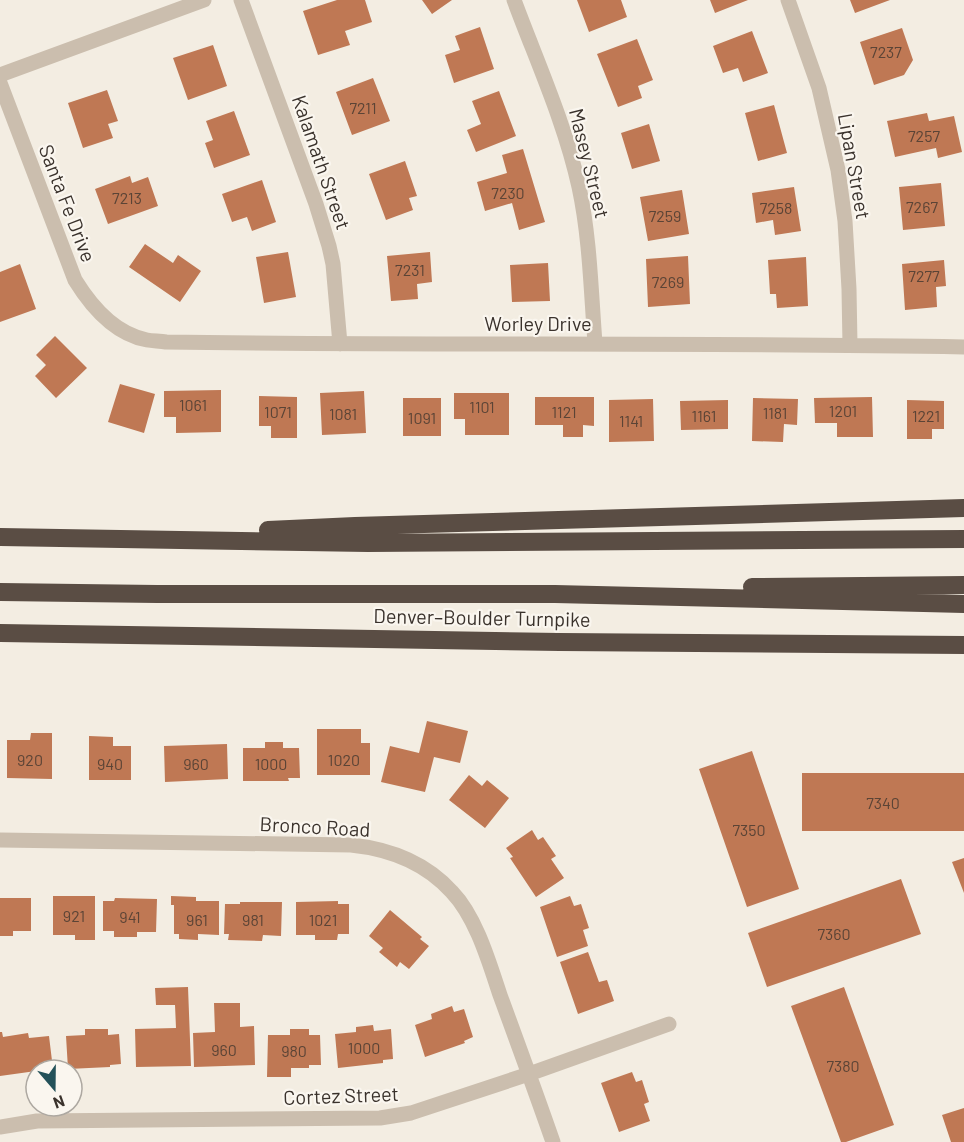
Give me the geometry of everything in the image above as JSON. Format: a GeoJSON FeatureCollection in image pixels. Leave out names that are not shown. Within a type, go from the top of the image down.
{"type":"FeatureCollection","features":[{"type":"Feature","properties":{"kind":"highway"},"geometry":{"type":"LineString","coordinates":[[77,538],[367,525],[964,508]]}},
{"type":"Feature","properties":{"kind":"highway"},"geometry":{"type":"LineString","coordinates":[[0,537],[368,543],[964,539]]}},
{"type":"Feature","properties":{"kind":"highway"},"geometry":{"type":"LineString","coordinates":[[555,594],[771,587],[964,585]]}},
{"type":"Feature","properties":{"kind":"highway"},"geometry":{"type":"LineString","coordinates":[[0,592],[555,594],[964,604]]}},
{"type":"Feature","properties":{"kind":"highway","name":"Denver–Boulder Turnpike"},"geometry":{"type":"LineString","coordinates":[[0,633],[560,642],[964,645]]}},
{"type":"Feature","properties":{"kind":"street"},"geometry":{"type":"LineString","coordinates":[[0,75],[204,0]]}},
{"type":"Feature","properties":{"kind":"street","name":"Kalamath Street"},"geometry":{"type":"LineString","coordinates":[[241,0],[316,204],[329,246],[333,264],[340,344]]}},
{"type":"Feature","properties":{"kind":"street","name":"Masey Street"},"geometry":{"type":"LineString","coordinates":[[514,0],[561,124],[579,188],[589,263],[595,344]]}},
{"type":"Feature","properties":{"kind":"street","name":"Lipan Street"},"geometry":{"type":"LineString","coordinates":[[788,0],[819,88],[838,170],[845,221],[850,345]]}},
{"type":"Feature","properties":{"kind":"street","name":"Santa Fe Drive"},"geometry":{"type":"LineString","coordinates":[[0,83],[75,280],[96,309],[116,325]]}},
{"type":"Feature","properties":{"kind":"street","name":"Worley Drive"},"geometry":{"type":"LineString","coordinates":[[116,325],[128,333],[145,339],[166,342],[964,347]]}},
{"type":"Feature","properties":{"kind":"street","name":"Bronco Road"},"geometry":{"type":"LineString","coordinates":[[0,840],[351,845],[369,847],[403,857],[417,864],[435,875],[462,903],[480,940],[553,1142]]}},
{"type":"Feature","properties":{"kind":"street","name":"Cortez Street"},"geometry":{"type":"LineString","coordinates":[[0,1127],[37,1121],[380,1118],[411,1113],[669,1024]]}},
{"type":"Feature","properties":{"kind":"building"},"geometry":{"type":"Polygon","coordinates":[[[337,0],[365,0],[372,22],[345,31],[350,45],[318,55],[303,11],[337,0]]]}},
{"type":"Feature","properties":{"kind":"building"},"geometry":{"type":"Polygon","coordinates":[[[422,0],[452,0],[432,14],[422,0]]]}},
{"type":"Feature","properties":{"kind":"building"},"geometry":{"type":"Polygon","coordinates":[[[577,0],[621,0],[627,17],[589,32],[577,0]]]}},
{"type":"Feature","properties":{"kind":"building"},"geometry":{"type":"Polygon","coordinates":[[[710,0],[748,0],[715,13],[710,0]]]}},
{"type":"Feature","properties":{"kind":"building"},"geometry":{"type":"Polygon","coordinates":[[[850,0],[890,0],[855,13],[850,0]]]}},
{"type":"Feature","properties":{"kind":"building"},"geometry":{"type":"Polygon","coordinates":[[[480,27],[494,69],[454,83],[445,55],[460,50],[455,36],[480,27]]]}},
{"type":"Feature","properties":{"kind":"building"},"geometry":{"type":"Polygon","coordinates":[[[902,28],[913,60],[904,75],[874,85],[860,42],[902,28]]]}},
{"type":"Feature","properties":{"kind":"building"},"geometry":{"type":"Polygon","coordinates":[[[752,31],[768,73],[743,82],[738,68],[723,73],[713,46],[752,31]]]}},
{"type":"Feature","properties":{"kind":"building"},"geometry":{"type":"Polygon","coordinates":[[[637,39],[653,80],[638,86],[642,98],[618,107],[597,54],[637,39]]]}},
{"type":"Feature","properties":{"kind":"building"},"geometry":{"type":"Polygon","coordinates":[[[213,45],[227,86],[188,100],[173,58],[213,45]]]}},
{"type":"Feature","properties":{"kind":"building"},"geometry":{"type":"Polygon","coordinates":[[[373,78],[390,121],[352,135],[336,92],[373,78]]]}},
{"type":"Feature","properties":{"kind":"building"},"geometry":{"type":"Polygon","coordinates":[[[107,90],[118,121],[108,124],[113,138],[83,148],[68,103],[107,90]]]}},
{"type":"Feature","properties":{"kind":"building"},"geometry":{"type":"Polygon","coordinates":[[[499,91],[516,136],[476,152],[467,130],[481,124],[472,101],[499,91]]]}},
{"type":"Feature","properties":{"kind":"building"},"geometry":{"type":"Polygon","coordinates":[[[774,105],[787,153],[758,161],[745,113],[774,105]]]}},
{"type":"Feature","properties":{"kind":"building"},"geometry":{"type":"Polygon","coordinates":[[[234,111],[250,155],[214,168],[205,143],[213,140],[206,121],[234,111]]]}},
{"type":"Feature","properties":{"kind":"building"},"geometry":{"type":"Polygon","coordinates":[[[927,113],[929,121],[954,116],[962,152],[938,158],[936,148],[895,157],[887,121],[927,113]]]}},
{"type":"Feature","properties":{"kind":"building"},"geometry":{"type":"Polygon","coordinates":[[[649,124],[660,161],[632,169],[621,133],[649,124]]]}},
{"type":"Feature","properties":{"kind":"building"},"geometry":{"type":"Polygon","coordinates":[[[523,149],[545,222],[519,230],[512,203],[485,211],[477,182],[507,173],[502,155],[523,149]]]}},
{"type":"Feature","properties":{"kind":"building"},"geometry":{"type":"Polygon","coordinates":[[[405,161],[417,196],[409,198],[413,210],[386,220],[369,174],[405,161]]]}},
{"type":"Feature","properties":{"kind":"building"},"geometry":{"type":"Polygon","coordinates":[[[130,176],[132,183],[148,177],[158,206],[108,224],[95,189],[130,176]]]}},
{"type":"Feature","properties":{"kind":"building"},"geometry":{"type":"Polygon","coordinates":[[[262,180],[276,222],[252,231],[247,217],[232,222],[222,194],[262,180]]]}},
{"type":"Feature","properties":{"kind":"building"},"geometry":{"type":"Polygon","coordinates":[[[941,183],[945,226],[903,230],[899,187],[941,183]]]}},
{"type":"Feature","properties":{"kind":"building"},"geometry":{"type":"Polygon","coordinates":[[[794,187],[801,231],[775,235],[773,220],[756,223],[752,193],[794,187]]]}},
{"type":"Feature","properties":{"kind":"building"},"geometry":{"type":"Polygon","coordinates":[[[682,190],[689,234],[648,241],[640,197],[682,190]]]}},
{"type":"Feature","properties":{"kind":"building"},"geometry":{"type":"Polygon","coordinates":[[[145,244],[173,263],[178,255],[201,271],[180,302],[129,267],[145,244]]]}},
{"type":"Feature","properties":{"kind":"building"},"geometry":{"type":"Polygon","coordinates":[[[288,252],[296,297],[264,303],[256,257],[288,252]]]}},
{"type":"Feature","properties":{"kind":"building"},"geometry":{"type":"Polygon","coordinates":[[[430,252],[432,282],[417,284],[418,299],[391,301],[387,256],[430,252]]]}},
{"type":"Feature","properties":{"kind":"building"},"geometry":{"type":"Polygon","coordinates":[[[688,256],[690,304],[648,307],[646,259],[688,256]]]}},
{"type":"Feature","properties":{"kind":"building"},"geometry":{"type":"Polygon","coordinates":[[[806,257],[808,306],[777,308],[776,294],[770,294],[768,260],[806,257]]]}},
{"type":"Feature","properties":{"kind":"building"},"geometry":{"type":"Polygon","coordinates":[[[944,260],[946,286],[936,287],[937,307],[905,310],[902,264],[944,260]]]}},
{"type":"Feature","properties":{"kind":"building"},"geometry":{"type":"Polygon","coordinates":[[[548,263],[550,301],[512,302],[510,265],[548,263]]]}},
{"type":"Feature","properties":{"kind":"building"},"geometry":{"type":"Polygon","coordinates":[[[20,264],[36,309],[0,322],[0,272],[20,264]]]}},
{"type":"Feature","properties":{"kind":"building"},"geometry":{"type":"Polygon","coordinates":[[[55,336],[87,368],[56,398],[35,376],[46,365],[36,355],[55,336]]]}},
{"type":"Feature","properties":{"kind":"building"},"geometry":{"type":"Polygon","coordinates":[[[120,384],[155,394],[144,433],[108,422],[120,384]]]}},
{"type":"Feature","properties":{"kind":"building"},"geometry":{"type":"Polygon","coordinates":[[[221,390],[221,432],[176,433],[176,417],[164,417],[164,391],[221,390]]]}},
{"type":"Feature","properties":{"kind":"building"},"geometry":{"type":"Polygon","coordinates":[[[364,391],[366,433],[322,435],[320,393],[364,391]]]}},
{"type":"Feature","properties":{"kind":"building"},"geometry":{"type":"Polygon","coordinates":[[[454,393],[509,393],[509,435],[465,435],[465,419],[454,419],[454,393]]]}},
{"type":"Feature","properties":{"kind":"building"},"geometry":{"type":"Polygon","coordinates":[[[259,396],[297,397],[297,438],[271,438],[271,426],[259,426],[259,396]]]}},
{"type":"Feature","properties":{"kind":"building"},"geometry":{"type":"Polygon","coordinates":[[[535,397],[594,397],[594,426],[583,425],[583,437],[563,437],[563,425],[535,425],[535,397]]]}},
{"type":"Feature","properties":{"kind":"building"},"geometry":{"type":"Polygon","coordinates":[[[872,397],[873,437],[837,437],[837,423],[815,423],[814,398],[872,397]]]}},
{"type":"Feature","properties":{"kind":"building"},"geometry":{"type":"Polygon","coordinates":[[[403,398],[441,398],[441,436],[403,436],[403,398]]]}},
{"type":"Feature","properties":{"kind":"building"},"geometry":{"type":"Polygon","coordinates":[[[753,398],[798,399],[797,425],[784,424],[783,442],[752,441],[753,398]]]}},
{"type":"Feature","properties":{"kind":"building"},"geometry":{"type":"Polygon","coordinates":[[[653,399],[654,441],[609,442],[609,400],[653,399]]]}},
{"type":"Feature","properties":{"kind":"building"},"geometry":{"type":"Polygon","coordinates":[[[728,400],[728,429],[681,430],[680,401],[728,400]]]}},
{"type":"Feature","properties":{"kind":"building"},"geometry":{"type":"Polygon","coordinates":[[[907,400],[944,401],[944,429],[932,429],[932,439],[907,439],[907,400]]]}},
{"type":"Feature","properties":{"kind":"building"},"geometry":{"type":"Polygon","coordinates":[[[427,721],[468,731],[460,763],[434,757],[425,792],[381,782],[390,746],[419,753],[427,721]]]}},
{"type":"Feature","properties":{"kind":"building"},"geometry":{"type":"Polygon","coordinates":[[[317,729],[361,729],[361,743],[370,743],[370,775],[317,775],[317,729]]]}},
{"type":"Feature","properties":{"kind":"building"},"geometry":{"type":"Polygon","coordinates":[[[31,733],[52,733],[52,779],[7,778],[7,740],[30,740],[31,733]]]}},
{"type":"Feature","properties":{"kind":"building"},"geometry":{"type":"Polygon","coordinates":[[[89,736],[113,737],[113,746],[131,746],[131,780],[89,780],[89,736]]]}},
{"type":"Feature","properties":{"kind":"building"},"geometry":{"type":"Polygon","coordinates":[[[265,742],[283,742],[283,748],[299,748],[300,778],[288,778],[289,781],[243,781],[243,748],[265,748],[265,742]]]}},
{"type":"Feature","properties":{"kind":"building"},"geometry":{"type":"Polygon","coordinates":[[[227,744],[228,779],[165,782],[164,746],[227,744]]]}},
{"type":"Feature","properties":{"kind":"building"},"geometry":{"type":"Polygon","coordinates":[[[752,751],[799,889],[747,907],[699,769],[752,751]]]}},
{"type":"Feature","properties":{"kind":"building"},"geometry":{"type":"Polygon","coordinates":[[[802,773],[964,773],[964,831],[802,831],[802,773]]]}},
{"type":"Feature","properties":{"kind":"building"},"geometry":{"type":"Polygon","coordinates":[[[469,775],[482,786],[487,780],[509,798],[485,828],[449,800],[469,775]]]}},
{"type":"Feature","properties":{"kind":"building"},"geometry":{"type":"Polygon","coordinates":[[[532,830],[538,840],[543,837],[556,856],[551,859],[564,878],[536,897],[510,858],[513,857],[506,848],[532,830]]]}},
{"type":"Feature","properties":{"kind":"building"},"geometry":{"type":"Polygon","coordinates":[[[964,858],[964,893],[952,862],[964,858]]]}},
{"type":"Feature","properties":{"kind":"building"},"geometry":{"type":"Polygon","coordinates":[[[901,879],[921,934],[767,987],[748,933],[901,879]]]}},
{"type":"Feature","properties":{"kind":"building"},"geometry":{"type":"Polygon","coordinates":[[[53,896],[95,896],[95,940],[75,940],[75,935],[53,935],[53,896]]]}},
{"type":"Feature","properties":{"kind":"building"},"geometry":{"type":"Polygon","coordinates":[[[171,896],[196,897],[196,901],[219,901],[219,935],[198,934],[198,940],[179,939],[179,934],[174,934],[174,905],[171,905],[171,896]]]}},
{"type":"Feature","properties":{"kind":"building"},"geometry":{"type":"Polygon","coordinates":[[[570,896],[574,906],[581,904],[589,928],[583,930],[588,946],[557,957],[540,907],[570,896]]]}},
{"type":"Feature","properties":{"kind":"building"},"geometry":{"type":"Polygon","coordinates":[[[0,898],[31,898],[31,931],[13,931],[13,936],[0,936],[0,898]]]}},
{"type":"Feature","properties":{"kind":"building"},"geometry":{"type":"Polygon","coordinates":[[[115,898],[157,899],[156,932],[137,932],[137,937],[114,937],[114,931],[103,931],[103,901],[114,901],[115,898]]]}},
{"type":"Feature","properties":{"kind":"building"},"geometry":{"type":"Polygon","coordinates":[[[338,901],[338,904],[349,904],[349,934],[338,934],[337,940],[315,940],[315,935],[296,935],[296,902],[338,901]]]}},
{"type":"Feature","properties":{"kind":"building"},"geometry":{"type":"Polygon","coordinates":[[[240,902],[282,902],[281,936],[263,935],[262,941],[228,940],[229,934],[224,934],[225,904],[240,904],[240,902]]]}},
{"type":"Feature","properties":{"kind":"building"},"geometry":{"type":"Polygon","coordinates":[[[390,910],[422,937],[420,939],[429,946],[409,969],[400,962],[397,967],[379,952],[383,948],[369,936],[390,910]]]}},
{"type":"Feature","properties":{"kind":"building"},"geometry":{"type":"Polygon","coordinates":[[[588,952],[599,982],[607,980],[614,1001],[578,1014],[560,962],[588,952]]]}},
{"type":"Feature","properties":{"kind":"building"},"geometry":{"type":"Polygon","coordinates":[[[188,987],[191,1066],[136,1067],[135,1029],[176,1028],[175,1005],[156,1005],[155,988],[188,987]]]}},
{"type":"Feature","properties":{"kind":"building"},"geometry":{"type":"Polygon","coordinates":[[[844,987],[894,1125],[841,1142],[791,1006],[844,987]]]}},
{"type":"Feature","properties":{"kind":"building"},"geometry":{"type":"Polygon","coordinates":[[[214,1003],[240,1003],[240,1027],[254,1026],[255,1065],[194,1067],[193,1033],[215,1032],[214,1003]]]}},
{"type":"Feature","properties":{"kind":"building"},"geometry":{"type":"Polygon","coordinates":[[[452,1006],[454,1012],[464,1009],[473,1037],[464,1041],[465,1043],[425,1057],[415,1025],[432,1019],[431,1014],[452,1006]]]}},
{"type":"Feature","properties":{"kind":"building"},"geometry":{"type":"Polygon","coordinates":[[[373,1025],[374,1031],[391,1029],[393,1059],[383,1060],[383,1063],[338,1068],[335,1034],[356,1032],[356,1027],[373,1025]]]}},
{"type":"Feature","properties":{"kind":"building"},"geometry":{"type":"Polygon","coordinates":[[[85,1029],[108,1029],[108,1035],[119,1034],[121,1064],[84,1068],[84,1058],[67,1058],[66,1036],[85,1035],[85,1029]]]}},
{"type":"Feature","properties":{"kind":"building"},"geometry":{"type":"Polygon","coordinates":[[[290,1029],[309,1029],[309,1035],[320,1035],[321,1065],[291,1068],[291,1077],[267,1077],[268,1035],[290,1035],[290,1029]]]}},
{"type":"Feature","properties":{"kind":"building"},"geometry":{"type":"Polygon","coordinates":[[[0,1032],[3,1037],[28,1033],[29,1038],[49,1036],[52,1058],[24,1058],[24,1073],[0,1076],[0,1032]]]}},
{"type":"Feature","properties":{"kind":"building"},"geometry":{"type":"Polygon","coordinates":[[[632,1072],[636,1082],[642,1080],[649,1102],[644,1104],[650,1121],[619,1132],[601,1083],[632,1072]]]}},
{"type":"Feature","properties":{"kind":"building"},"geometry":{"type":"Polygon","coordinates":[[[964,1108],[964,1142],[951,1142],[942,1115],[964,1108]]]}}]}
